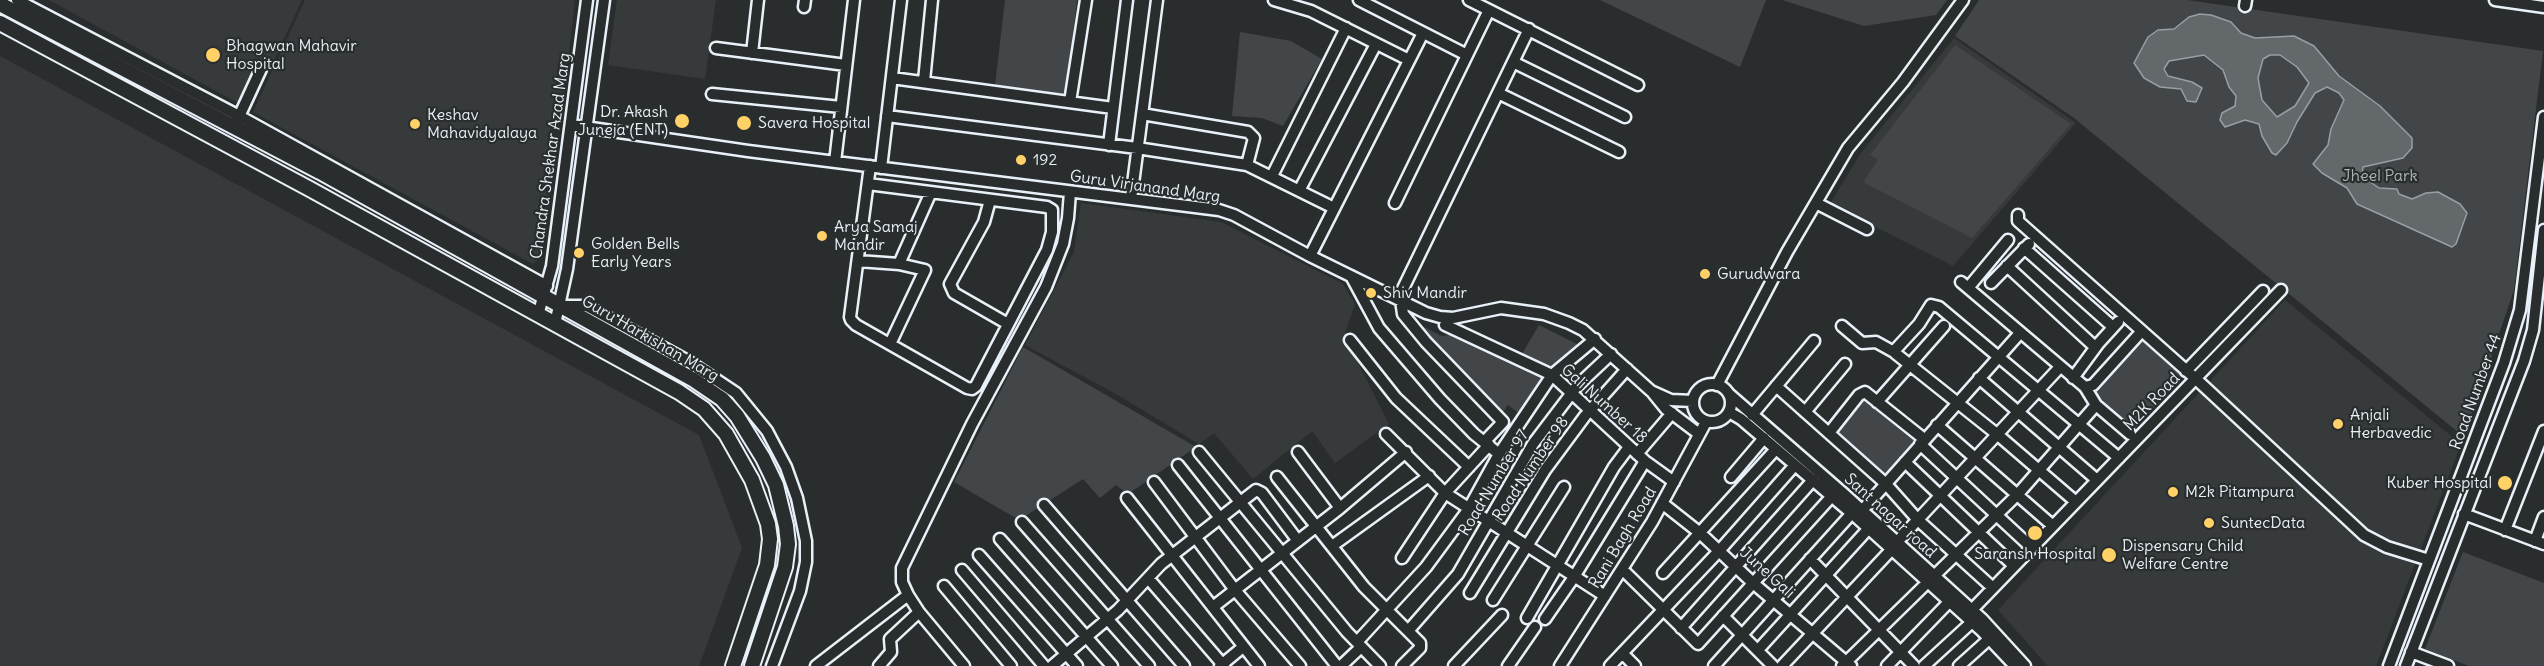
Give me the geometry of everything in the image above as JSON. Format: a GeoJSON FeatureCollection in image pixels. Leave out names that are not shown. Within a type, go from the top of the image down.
{"type":"FeatureCollection","features":[{"type":"Feature","properties":{"kind":"main road","name":"Guru Harkishan Marg"},"geometry":{"type":"LineString","coordinates":[[0,4],[33,9],[74,43],[237,121],[545,291],[560,306],[722,399],[737,416],[763,459],[782,504],[786,526],[787,556],[752,666]]}},
{"type":"Feature","properties":{"kind":"main road","name":"Guru Harkishan Marg"},"geometry":{"type":"LineString","coordinates":[[0,23],[65,60],[308,188],[679,392],[704,409],[726,434],[752,480],[768,524],[769,550],[733,666]]}},
{"type":"Feature","properties":{"kind":"main road"},"geometry":{"type":"LineString","coordinates":[[65,60],[74,43]]}},
{"type":"Feature","properties":{"kind":"street"},"geometry":{"type":"LineString","coordinates":[[17,0],[237,121],[261,69]]}},
{"type":"Feature","properties":{"kind":"street","name":"Chandra Shekhar Azad Marg"},"geometry":{"type":"LineString","coordinates":[[538,315],[552,266],[587,0]]}},
{"type":"Feature","properties":{"kind":"street","name":"Chandra Shekhar Azad Marg"},"geometry":{"type":"LineString","coordinates":[[555,324],[560,306],[604,0]]}},
{"type":"Feature","properties":{"kind":"street"},"geometry":{"type":"LineString","coordinates":[[752,53],[758,0]]}},
{"type":"Feature","properties":{"kind":"street"},"geometry":{"type":"LineString","coordinates":[[835,162],[854,0]]}},
{"type":"Feature","properties":{"kind":"street"},"geometry":{"type":"LineString","coordinates":[[868,184],[1047,207],[1053,213],[1047,250],[976,386],[972,389],[856,325],[851,320],[868,184],[875,167],[887,116],[901,0]]}},
{"type":"Feature","properties":{"kind":"street"},"geometry":{"type":"LineString","coordinates":[[924,81],[932,0]]}},
{"type":"Feature","properties":{"kind":"street"},"geometry":{"type":"LineString","coordinates":[[1070,102],[1086,0]]}},
{"type":"Feature","properties":{"kind":"street"},"geometry":{"type":"LineString","coordinates":[[1109,145],[1127,0]]}},
{"type":"Feature","properties":{"kind":"street"},"geometry":{"type":"LineString","coordinates":[[1131,199],[1157,0]]}},
{"type":"Feature","properties":{"kind":"street"},"geometry":{"type":"LineString","coordinates":[[1274,0],[1311,11],[1409,60]]}},
{"type":"Feature","properties":{"kind":"street"},"geometry":{"type":"LineString","coordinates":[[1359,0],[1467,55]]}},
{"type":"Feature","properties":{"kind":"street"},"geometry":{"type":"LineString","coordinates":[[1469,0],[1638,85]]}},
{"type":"Feature","properties":{"kind":"street"},"geometry":{"type":"LineString","coordinates":[[1717,385],[1787,252],[1848,148],[1903,82],[1963,0]]}},
{"type":"Feature","properties":{"kind":"street"},"geometry":{"type":"LineString","coordinates":[[2495,0],[2544,7]]}},
{"type":"Feature","properties":{"kind":"street"},"geometry":{"type":"LineString","coordinates":[[1395,203],[1489,10]]}},
{"type":"Feature","properties":{"kind":"street"},"geometry":{"type":"LineString","coordinates":[[1272,176],[1346,28]]}},
{"type":"Feature","properties":{"kind":"street"},"geometry":{"type":"LineString","coordinates":[[1402,558],[1445,493],[1469,467],[1503,422],[1426,342],[1403,314],[1399,300],[1529,29]]}},
{"type":"Feature","properties":{"kind":"street"},"geometry":{"type":"LineString","coordinates":[[1310,256],[1423,33]]}},
{"type":"Feature","properties":{"kind":"street"},"geometry":{"type":"LineString","coordinates":[[1300,189],[1376,44]]}},
{"type":"Feature","properties":{"kind":"street"},"geometry":{"type":"LineString","coordinates":[[716,48],[846,65]]}},
{"type":"Feature","properties":{"kind":"street"},"geometry":{"type":"LineString","coordinates":[[1513,62],[1625,117]]}},
{"type":"Feature","properties":{"kind":"street"},"geometry":{"type":"LineString","coordinates":[[892,78],[1113,108]]}},
{"type":"Feature","properties":{"kind":"street"},"geometry":{"type":"LineString","coordinates":[[1498,93],[1619,152]]}},
{"type":"Feature","properties":{"kind":"street"},"geometry":{"type":"LineString","coordinates":[[712,94],[841,107]]}},
{"type":"Feature","properties":{"kind":"street"},"geometry":{"type":"LineString","coordinates":[[1142,114],[1248,132],[1254,138],[1246,165]]}},
{"type":"Feature","properties":{"kind":"street"},"geometry":{"type":"LineString","coordinates":[[887,116],[1137,148],[1246,165],[1300,189],[1334,208]]}},
{"type":"Feature","properties":{"kind":"street","name":"Road Number 44"},"geometry":{"type":"LineString","coordinates":[[2389,666],[2504,363],[2521,306],[2544,117]]}},
{"type":"Feature","properties":{"kind":"street","name":"Guru Virjanand Marg"},"geometry":{"type":"LineString","coordinates":[[571,125],[835,162],[1219,210],[1234,215],[1399,300],[1440,317],[1453,318],[1501,308],[1536,312],[1569,323],[1595,339],[1672,413],[1699,434]]}},
{"type":"Feature","properties":{"kind":"street"},"geometry":{"type":"LineString","coordinates":[[899,264],[931,192]]}},
{"type":"Feature","properties":{"kind":"street"},"geometry":{"type":"LineString","coordinates":[[964,666],[919,612],[908,595],[902,582],[902,568],[972,424],[1046,287],[1063,244],[1070,192]]}},
{"type":"Feature","properties":{"kind":"street"},"geometry":{"type":"LineString","coordinates":[[990,200],[984,222],[950,284],[954,293],[1008,324]]}},
{"type":"Feature","properties":{"kind":"street"},"geometry":{"type":"LineString","coordinates":[[1816,202],[1867,229]]}},
{"type":"Feature","properties":{"kind":"street"},"geometry":{"type":"LineString","coordinates":[[2018,216],[2018,221],[2140,332],[2196,379],[2281,290]]}},
{"type":"Feature","properties":{"kind":"street","name":"Road Number 44"},"geometry":{"type":"LineString","coordinates":[[2406,666],[2524,361],[2540,311],[2544,230]]}},
{"type":"Feature","properties":{"kind":"street"},"geometry":{"type":"LineString","coordinates":[[2008,240],[1964,285],[2085,387],[2096,405],[2130,434]]}},
{"type":"Feature","properties":{"kind":"street"},"geometry":{"type":"LineString","coordinates":[[1991,283],[2028,245],[2114,327]]}},
{"type":"Feature","properties":{"kind":"street"},"geometry":{"type":"LineString","coordinates":[[858,261],[899,264],[921,268],[925,273],[890,344]]}},
{"type":"Feature","properties":{"kind":"street"},"geometry":{"type":"LineString","coordinates":[[2007,266],[2095,347]]}},
{"type":"Feature","properties":{"kind":"street"},"geometry":{"type":"LineString","coordinates":[[1351,276],[1379,328],[1440,399],[1499,453]]}},
{"type":"Feature","properties":{"kind":"street"},"geometry":{"type":"LineString","coordinates":[[2186,371],[2263,291]]}},
{"type":"Feature","properties":{"kind":"street"},"geometry":{"type":"LineString","coordinates":[[1894,352],[1933,304],[1999,356],[2119,458]]}},
{"type":"Feature","properties":{"kind":"street"},"geometry":{"type":"LineString","coordinates":[[560,306],[587,306],[687,361],[736,393],[766,430],[786,467],[797,498],[806,542],[806,562],[800,591],[772,666]]}},
{"type":"Feature","properties":{"kind":"street"},"geometry":{"type":"LineString","coordinates":[[2521,306],[2540,311]]}},
{"type":"Feature","properties":{"kind":"street"},"geometry":{"type":"LineString","coordinates":[[2073,378],[2095,347],[2123,316]]}},
{"type":"Feature","properties":{"kind":"street","name":"Gali Number 18"},"geometry":{"type":"LineString","coordinates":[[1445,325],[1552,375],[1637,454],[1674,482]]}},
{"type":"Feature","properties":{"kind":"street"},"geometry":{"type":"LineString","coordinates":[[1842,326],[1862,343],[1876,342],[1894,352],[1958,402],[2076,502]]}},
{"type":"Feature","properties":{"kind":"street"},"geometry":{"type":"LineString","coordinates":[[1877,402],[1944,326]]}},
{"type":"Feature","properties":{"kind":"street"},"geometry":{"type":"LineString","coordinates":[[2085,387],[2093,385],[2140,332]]}},
{"type":"Feature","properties":{"kind":"street"},"geometry":{"type":"LineString","coordinates":[[1714,666],[1810,559],[1886,484],[2020,333]]}},
{"type":"Feature","properties":{"kind":"street"},"geometry":{"type":"LineString","coordinates":[[1178,465],[1260,571],[1339,666],[1426,567],[1468,510],[1499,453],[1552,375],[1595,339]]}},
{"type":"Feature","properties":{"kind":"street"},"geometry":{"type":"LineString","coordinates":[[1350,340],[1396,398],[1469,467]]}},
{"type":"Feature","properties":{"kind":"street"},"geometry":{"type":"LineString","coordinates":[[1752,415],[1814,341]]}},
{"type":"Feature","properties":{"kind":"street","name":"Road Number 97"},"geometry":{"type":"LineString","coordinates":[[1408,631],[1458,574],[1533,444],[1572,394],[1611,354]]}},
{"type":"Feature","properties":{"kind":"street"},"geometry":{"type":"LineString","coordinates":[[1805,412],[1845,364]]}},
{"type":"Feature","properties":{"kind":"street"},"geometry":{"type":"LineString","coordinates":[[1782,666],[2060,367]]}},
{"type":"Feature","properties":{"kind":"street","name":"Road Number 98"},"geometry":{"type":"LineString","coordinates":[[1470,593],[1545,470],[1590,411],[1627,369]]}},
{"type":"Feature","properties":{"kind":"street"},"geometry":{"type":"LineString","coordinates":[[1979,378],[2097,480]]}},
{"type":"Feature","properties":{"kind":"street","name":"M2K Road"},"geometry":{"type":"LineString","coordinates":[[1924,666],[1993,588],[2196,379],[2364,535],[2387,547],[2429,560]]}},
{"type":"Feature","properties":{"kind":"street"},"geometry":{"type":"LineString","coordinates":[[1717,385],[1729,394],[1731,405],[1729,412],[1721,420],[1706,422],[1695,412],[1693,400],[1697,391],[1703,386],[1717,385]]}},
{"type":"Feature","properties":{"kind":"street"},"geometry":{"type":"LineString","coordinates":[[1776,386],[1886,484],[1918,520],[1993,588]]}},
{"type":"Feature","properties":{"kind":"street","name":"Guru Virjanand Marg"},"geometry":{"type":"LineString","coordinates":[[1651,391],[1671,400],[1693,400]]}},
{"type":"Feature","properties":{"kind":"street"},"geometry":{"type":"LineString","coordinates":[[1829,433],[1861,393],[1869,394],[2032,548]]}},
{"type":"Feature","properties":{"kind":"street","name":"Sant nagar road"},"geometry":{"type":"LineString","coordinates":[[1729,394],[2025,666]]}},
{"type":"Feature","properties":{"kind":"street"},"geometry":{"type":"LineString","coordinates":[[1846,664],[2018,494],[2096,405]]}},
{"type":"Feature","properties":{"kind":"street","name":"Sant nagar road"},"geometry":{"type":"LineString","coordinates":[[1729,412],[1741,419],[1813,480],[1857,513],[1869,528],[1894,545]]}},
{"type":"Feature","properties":{"kind":"street"},"geometry":{"type":"LineString","coordinates":[[1545,619],[1574,577],[1637,454],[1672,413]]}},
{"type":"Feature","properties":{"kind":"street","name":"Rani Bagh Road"},"geometry":{"type":"LineString","coordinates":[[1560,666],[1662,503],[1706,422]]}},
{"type":"Feature","properties":{"kind":"street"},"geometry":{"type":"LineString","coordinates":[[1937,425],[2053,526]]}},
{"type":"Feature","properties":{"kind":"street"},"geometry":{"type":"LineString","coordinates":[[2505,530],[2544,431]]}},
{"type":"Feature","properties":{"kind":"street"},"geometry":{"type":"LineString","coordinates":[[1386,434],[1445,493],[1468,510],[1605,596]]}},
{"type":"Feature","properties":{"kind":"street"},"geometry":{"type":"LineString","coordinates":[[1731,477],[1764,438]]}},
{"type":"Feature","properties":{"kind":"street"},"geometry":{"type":"LineString","coordinates":[[1664,573],[1776,449]]}},
{"type":"Feature","properties":{"kind":"street"},"geometry":{"type":"LineString","coordinates":[[1199,452],[1359,645],[1380,666]]}},
{"type":"Feature","properties":{"kind":"street"},"geometry":{"type":"LineString","coordinates":[[1298,452],[1340,508]]}},
{"type":"Feature","properties":{"kind":"street"},"geometry":{"type":"LineString","coordinates":[[1213,607],[1340,508],[1406,452]]}},
{"type":"Feature","properties":{"kind":"street"},"geometry":{"type":"LineString","coordinates":[[1527,618],[1614,467],[1637,454]]}},
{"type":"Feature","properties":{"kind":"street"},"geometry":{"type":"LineString","coordinates":[[1905,462],[1939,497],[2014,566]]}},
{"type":"Feature","properties":{"kind":"street"},"geometry":{"type":"LineString","coordinates":[[1610,666],[1719,551],[1795,465]]}},
{"type":"Feature","properties":{"kind":"street"},"geometry":{"type":"LineString","coordinates":[[1332,546],[1429,476]]}},
{"type":"Feature","properties":{"kind":"street"},"geometry":{"type":"LineString","coordinates":[[1277,477],[1364,587],[1421,644],[1406,662],[1419,666]]}},
{"type":"Feature","properties":{"kind":"street"},"geometry":{"type":"LineString","coordinates":[[1681,627],[1813,480]]}},
{"type":"Feature","properties":{"kind":"street"},"geometry":{"type":"LineString","coordinates":[[1154,482],[1235,590],[1300,666]]}},
{"type":"Feature","properties":{"kind":"street"},"geometry":{"type":"LineString","coordinates":[[1493,600],[1564,487]]}},
{"type":"Feature","properties":{"kind":"street"},"geometry":{"type":"LineString","coordinates":[[1052,666],[1108,619],[1173,555],[1256,490],[1260,490],[1298,541]]}},
{"type":"Feature","properties":{"kind":"street"},"geometry":{"type":"LineString","coordinates":[[1622,569],[1698,644],[1833,496]]}},
{"type":"Feature","properties":{"kind":"street"},"geometry":{"type":"LineString","coordinates":[[1127,498],[1259,666]]}},
{"type":"Feature","properties":{"kind":"street","name":"June Gali"},"geometry":{"type":"LineString","coordinates":[[1662,503],[1700,533],[1753,583],[1846,664]]}},
{"type":"Feature","properties":{"kind":"street"},"geometry":{"type":"LineString","coordinates":[[1044,505],[1184,666]]}},
{"type":"Feature","properties":{"kind":"street"},"geometry":{"type":"LineString","coordinates":[[2464,514],[2539,543],[2544,517]]}},
{"type":"Feature","properties":{"kind":"street"},"geometry":{"type":"LineString","coordinates":[[1022,522],[1149,666]]}},
{"type":"Feature","properties":{"kind":"street"},"geometry":{"type":"LineString","coordinates":[[1758,650],[1869,528]]}},
{"type":"Feature","properties":{"kind":"street"},"geometry":{"type":"LineString","coordinates":[[1000,538],[1112,666]]}},
{"type":"Feature","properties":{"kind":"street"},"geometry":{"type":"LineString","coordinates":[[980,555],[1077,666]]}},
{"type":"Feature","properties":{"kind":"street"},"geometry":{"type":"LineString","coordinates":[[1810,559],[1914,666]]}},
{"type":"Feature","properties":{"kind":"street"},"geometry":{"type":"LineString","coordinates":[[962,570],[1044,666]]}},
{"type":"Feature","properties":{"kind":"street"},"geometry":{"type":"LineString","coordinates":[[1148,578],[1222,665],[1243,647]]}},
{"type":"Feature","properties":{"kind":"street","name":"Sant nagar road"},"geometry":{"type":"LineString","coordinates":[[1932,579],[1950,602],[1970,616],[2014,666]]}},
{"type":"Feature","properties":{"kind":"street"},"geometry":{"type":"LineString","coordinates":[[944,586],[1011,666]]}},
{"type":"Feature","properties":{"kind":"street"},"geometry":{"type":"LineString","coordinates":[[816,666],[908,595]]}},
{"type":"Feature","properties":{"kind":"street"},"geometry":{"type":"LineString","coordinates":[[1887,666],[1950,602]]}},
{"type":"Feature","properties":{"kind":"street"},"geometry":{"type":"LineString","coordinates":[[879,666],[891,652],[890,639],[919,612]]}},
{"type":"Feature","properties":{"kind":"street"},"geometry":{"type":"LineString","coordinates":[[1454,666],[1502,615]]}},
{"type":"Feature","properties":{"kind":"street"},"geometry":{"type":"LineString","coordinates":[[1723,616],[1758,650],[1767,664]]}},
{"type":"Feature","properties":{"kind":"street"},"geometry":{"type":"LineString","coordinates":[[1508,666],[1535,627]]}},
{"type":"Feature","properties":{"kind":"street"},"geometry":{"type":"LineString","coordinates":[[1959,666],[1989,639]]}},
{"type":"Feature","properties":{"kind":"street"},"geometry":{"type":"LineString","coordinates":[[2411,652],[2448,666]]}},
{"type":"Feature","properties":{"kind":"street"},"geometry":{"type":"LineString","coordinates":[[1622,653],[1635,666]]}},
{"type":"Feature","properties":{"kind":"shaded area","name":"Bhagwan Mahavir Hospital"},"geometry":{"type":"Polygon","coordinates":[[[49,0],[302,0],[251,110],[49,0]]]}},
{"type":"Feature","properties":{"kind":"shaded area","name":"Keshav Mahavidyalaya"},"geometry":{"type":"Polygon","coordinates":[[[305,0],[575,0],[563,105],[547,136],[557,145],[542,256],[533,264],[253,112],[305,0]]]}},
{"type":"Feature","properties":{"kind":"shaded area"},"geometry":{"type":"Polygon","coordinates":[[[617,0],[716,0],[705,79],[608,65],[617,0]]]}},
{"type":"Feature","properties":{"kind":"shaded area"},"geometry":{"type":"Polygon","coordinates":[[[2200,14],[2211,15],[2231,22],[2241,33],[2255,38],[2294,36],[2314,46],[2339,76],[2380,106],[2412,138],[2412,148],[2403,158],[2363,167],[2362,176],[2379,188],[2397,189],[2399,194],[2412,199],[2426,193],[2438,192],[2460,204],[2467,213],[2456,244],[2452,247],[2357,204],[2347,188],[2322,173],[2313,164],[2328,145],[2331,129],[2344,100],[2339,93],[2327,87],[2315,93],[2287,143],[2276,155],[2272,153],[2262,136],[2259,124],[2245,120],[2225,127],[2220,120],[2222,113],[2235,106],[2236,96],[2229,87],[2223,70],[2204,55],[2169,61],[2164,69],[2168,76],[2192,82],[2202,88],[2196,102],[2187,101],[2181,89],[2160,87],[2144,78],[2134,63],[2148,37],[2158,30],[2174,29],[2189,17],[2200,14]],[[2270,55],[2263,59],[2258,78],[2262,100],[2277,117],[2295,106],[2309,83],[2297,67],[2280,55],[2270,55]]]}},
{"type":"Feature","properties":{"kind":"shaded area"},"geometry":{"type":"Polygon","coordinates":[[[1954,38],[2076,123],[1953,266],[1830,204],[1861,153],[1954,38]]]}},
{"type":"Feature","properties":{"kind":"shaded area"},"geometry":{"type":"Polygon","coordinates":[[[0,56],[699,435],[742,548],[699,666],[0,666],[0,56]]]}},
{"type":"Feature","properties":{"kind":"shaded area"},"geometry":{"type":"Polygon","coordinates":[[[1081,203],[1221,222],[1343,284],[1355,304],[1344,336],[1389,424],[1335,463],[1312,431],[1253,479],[1214,433],[1199,444],[1116,394],[1025,345],[1074,252],[1081,203]]]}},
{"type":"Feature","properties":{"kind":"shaded area"},"geometry":{"type":"Polygon","coordinates":[[[2285,300],[2461,444],[2376,666],[2048,666],[1998,610],[2285,300]]]}},
{"type":"Feature","properties":{"kind":"green space"},"geometry":{"type":"Polygon","coordinates":[[[1005,0],[1077,0],[1066,95],[995,86],[1005,0]]]}},
{"type":"Feature","properties":{"kind":"green space"},"geometry":{"type":"Polygon","coordinates":[[[1600,0],[1766,0],[1740,67],[1600,0]]]}},
{"type":"Feature","properties":{"kind":"green space"},"geometry":{"type":"Polygon","coordinates":[[[1782,0],[1947,0],[1936,15],[1864,26],[1782,0]]]}},
{"type":"Feature","properties":{"kind":"green space","name":"Jheel Park"},"geometry":{"type":"Polygon","coordinates":[[[1979,0],[2187,0],[2543,51],[2514,290],[2464,437],[2074,118],[1955,36],[1979,0]]]}},
{"type":"Feature","properties":{"kind":"green space"},"geometry":{"type":"Polygon","coordinates":[[[1240,32],[1291,41],[1322,59],[1283,126],[1262,118],[1232,116],[1240,32]]]}},
{"type":"Feature","properties":{"kind":"green space"},"geometry":{"type":"Polygon","coordinates":[[[1955,45],[2071,124],[1972,238],[1863,182],[1878,160],[1870,155],[1955,45]]]}},
{"type":"Feature","properties":{"kind":"green space"},"geometry":{"type":"Polygon","coordinates":[[[1409,319],[1441,336],[1465,333],[1519,359],[1539,325],[1585,348],[1520,414],[1508,405],[1499,418],[1409,319]]]}},
{"type":"Feature","properties":{"kind":"green space"},"geometry":{"type":"Polygon","coordinates":[[[2141,338],[2183,375],[2132,432],[2090,396],[2141,338]]]}},
{"type":"Feature","properties":{"kind":"green space"},"geometry":{"type":"Polygon","coordinates":[[[1023,347],[1196,447],[1128,494],[1116,485],[1100,498],[1083,479],[1019,520],[954,482],[1023,347]]]}},
{"type":"Feature","properties":{"kind":"green space"},"geometry":{"type":"Polygon","coordinates":[[[1864,396],[1918,441],[1887,478],[1833,432],[1864,396]]]}},
{"type":"Feature","properties":{"kind":"green space"},"geometry":{"type":"Polygon","coordinates":[[[2463,552],[2544,583],[2544,666],[2469,666],[2425,649],[2463,552]]]}},
{"type":"Feature","properties":{"kind":"place","name":"Bhagwan Mahavir Hospital"},"geometry":{"type":"Point","coordinates":[213,55]}},
{"type":"Feature","properties":{"kind":"place","name":"Dr. Akash Juneja (ENT)"},"geometry":{"type":"Point","coordinates":[682,121]}},
{"type":"Feature","properties":{"kind":"place","name":"Savera Hospital"},"geometry":{"type":"Point","coordinates":[744,123]}},
{"type":"Feature","properties":{"kind":"place","name":"Keshav Mahavidyalaya"},"geometry":{"type":"Point","coordinates":[415,124]}},
{"type":"Feature","properties":{"kind":"place","name":"192"},"geometry":{"type":"Point","coordinates":[1021,160]}},
{"type":"Feature","properties":{"kind":"place","name":"Arya Samaj Mandir"},"geometry":{"type":"Point","coordinates":[822,236]}},
{"type":"Feature","properties":{"kind":"place","name":"Golden Bells Early Years"},"geometry":{"type":"Point","coordinates":[579,253]}},
{"type":"Feature","properties":{"kind":"place","name":"Gurudwara"},"geometry":{"type":"Point","coordinates":[1705,274]}},
{"type":"Feature","properties":{"kind":"place","name":"Shiv Mandir"},"geometry":{"type":"Point","coordinates":[1371,293]}},
{"type":"Feature","properties":{"kind":"place","name":"Anjali Herbavedic"},"geometry":{"type":"Point","coordinates":[2338,424]}},
{"type":"Feature","properties":{"kind":"place","name":"Kuber Hospital"},"geometry":{"type":"Point","coordinates":[2505,483]}},
{"type":"Feature","properties":{"kind":"place","name":"M2k Pitampura"},"geometry":{"type":"Point","coordinates":[2173,492]}},
{"type":"Feature","properties":{"kind":"place","name":"SuntecData"},"geometry":{"type":"Point","coordinates":[2209,523]}},
{"type":"Feature","properties":{"kind":"place","name":"Saransh Hospital"},"geometry":{"type":"Point","coordinates":[2035,533]}},
{"type":"Feature","properties":{"kind":"place","name":"Dispensary Child Welfare Centre"},"geometry":{"type":"Point","coordinates":[2109,555]}}]}
